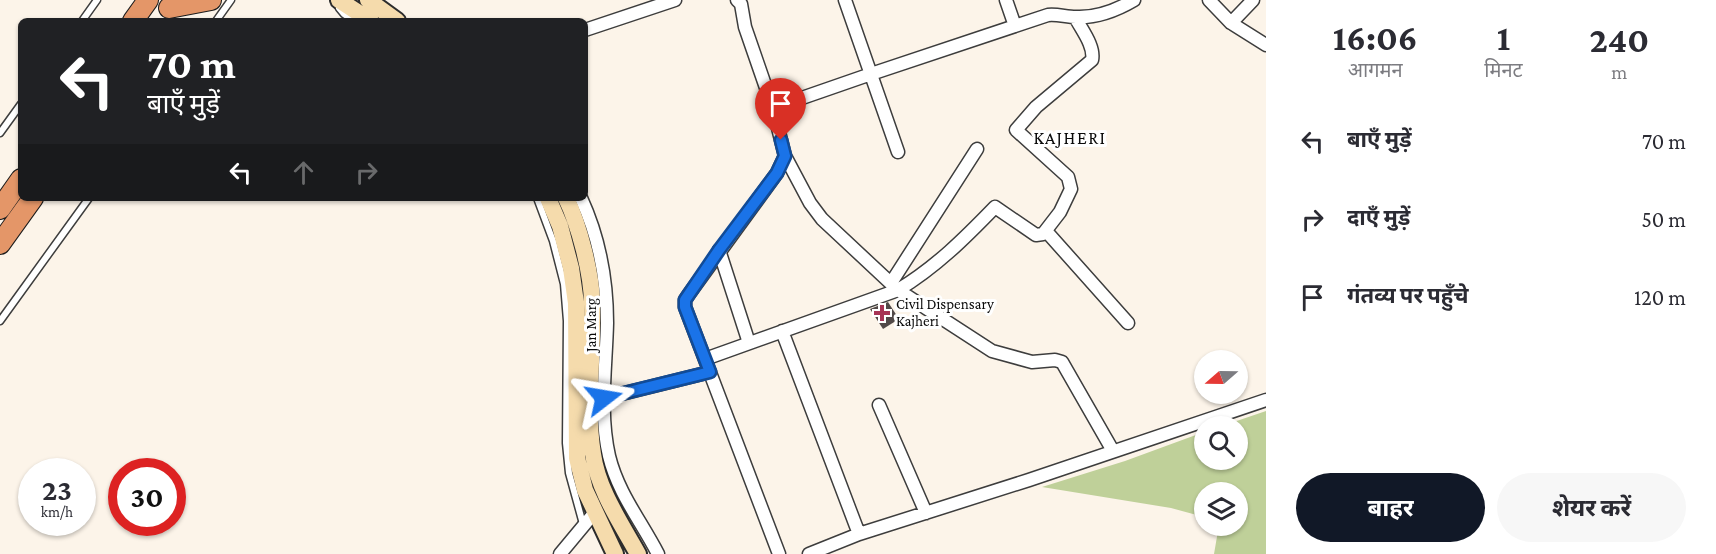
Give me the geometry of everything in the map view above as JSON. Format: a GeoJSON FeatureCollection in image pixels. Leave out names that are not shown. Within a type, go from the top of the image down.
{"type":"FeatureCollection","features":[{"type":"Feature","properties":{"kind":"highway"},"geometry":{"type":"LineString","coordinates":[[135,18],[148,0]]}},
{"type":"Feature","properties":{"kind":"highway"},"geometry":{"type":"LineString","coordinates":[[169,10],[211,0]]}},
{"type":"Feature","properties":{"kind":"highway"},"geometry":{"type":"LineString","coordinates":[[0,209],[18,183]]}},
{"type":"Feature","properties":{"kind":"highway"},"geometry":{"type":"LineString","coordinates":[[0,244],[31,201]]}},
{"type":"Feature","properties":{"kind":"main road"},"geometry":{"type":"LineString","coordinates":[[339,0],[366,18]]}},
{"type":"Feature","properties":{"kind":"main road"},"geometry":{"type":"LineString","coordinates":[[368,0],[393,18]]}},
{"type":"Feature","properties":{"kind":"main road","name":"Jan Marg"},"geometry":{"type":"LineString","coordinates":[[549,201],[560,226],[574,292],[577,458],[589,518],[615,554]]}},
{"type":"Feature","properties":{"kind":"main road","name":"Jan Marg"},"geometry":{"type":"LineString","coordinates":[[567,201],[584,251],[592,301],[597,400],[593,456],[606,496],[638,554]]}},
{"type":"Feature","properties":{"kind":"street"},"geometry":{"type":"LineString","coordinates":[[588,29],[675,0]]}},
{"type":"Feature","properties":{"kind":"street"},"geometry":{"type":"LineString","coordinates":[[736,0],[741,4],[745,27],[785,156],[810,203],[822,219],[895,287],[992,351],[1032,362],[1055,360],[1062,362],[1113,451]]}},
{"type":"Feature","properties":{"kind":"street"},"geometry":{"type":"LineString","coordinates":[[844,0],[898,152]]}},
{"type":"Feature","properties":{"kind":"street"},"geometry":{"type":"LineString","coordinates":[[1006,0],[1015,26]]}},
{"type":"Feature","properties":{"kind":"street"},"geometry":{"type":"LineString","coordinates":[[772,108],[1048,15],[1059,14],[1075,17],[1108,12],[1134,0]]}},
{"type":"Feature","properties":{"kind":"street"},"geometry":{"type":"LineString","coordinates":[[1209,0],[1231,23],[1266,45]]}},
{"type":"Feature","properties":{"kind":"street"},"geometry":{"type":"LineString","coordinates":[[1231,23],[1253,0]]}},
{"type":"Feature","properties":{"kind":"street"},"geometry":{"type":"LineString","coordinates":[[705,359],[895,287],[925,273],[958,246],[995,207],[1036,235],[1043,234],[1060,212],[1071,189],[1070,183],[1068,177],[1016,130],[1036,107],[1092,60],[1094,54],[1091,46],[1075,17]]}},
{"type":"Feature","properties":{"kind":"street"},"geometry":{"type":"LineString","coordinates":[[895,287],[977,149]]}},
{"type":"Feature","properties":{"kind":"street"},"geometry":{"type":"LineString","coordinates":[[779,554],[685,307],[685,300],[777,173],[785,156]]}},
{"type":"Feature","properties":{"kind":"street"},"geometry":{"type":"LineString","coordinates":[[582,201],[594,234],[604,274],[607,322],[597,400],[615,476],[627,502],[658,554]]}},
{"type":"Feature","properties":{"kind":"street"},"geometry":{"type":"LineString","coordinates":[[1046,231],[1071,256],[1128,323]]}},
{"type":"Feature","properties":{"kind":"street"},"geometry":{"type":"LineString","coordinates":[[719,250],[749,343]]}},
{"type":"Feature","properties":{"kind":"street"},"geometry":{"type":"LineString","coordinates":[[782,331],[859,534]]}},
{"type":"Feature","properties":{"kind":"street"},"geometry":{"type":"LineString","coordinates":[[597,400],[710,372]]}},
{"type":"Feature","properties":{"kind":"street"},"geometry":{"type":"LineString","coordinates":[[809,554],[859,534],[1266,400]]}},
{"type":"Feature","properties":{"kind":"street"},"geometry":{"type":"LineString","coordinates":[[879,405],[926,513]]}},
{"type":"Feature","properties":{"kind":"street"},"geometry":{"type":"LineString","coordinates":[[560,554],[589,518]]}},
{"type":"Feature","properties":{"kind":"lane"},"geometry":{"type":"LineString","coordinates":[[84,18],[98,0]]}},
{"type":"Feature","properties":{"kind":"lane"},"geometry":{"type":"LineString","coordinates":[[218,18],[231,0]]}},
{"type":"Feature","properties":{"kind":"lane"},"geometry":{"type":"LineString","coordinates":[[334,0],[350,18]]}},
{"type":"Feature","properties":{"kind":"lane"},"geometry":{"type":"LineString","coordinates":[[0,133],[18,108]]}},
{"type":"Feature","properties":{"kind":"lane"},"geometry":{"type":"LineString","coordinates":[[0,321],[87,201]]}},
{"type":"Feature","properties":{"kind":"lane"},"geometry":{"type":"LineString","coordinates":[[538,201],[553,241],[564,284],[567,321],[566,443],[569,473],[589,518]]}},
{"type":"Feature","properties":{"kind":"green space"},"geometry":{"type":"Polygon","coordinates":[[[1266,411],[1266,554],[1214,554],[1217,536],[1248,536],[1248,482],[1194,482],[1194,514],[1171,508],[1042,487],[1125,461],[1194,436],[1194,470],[1248,470],[1248,417],[1266,411]]]}},
{"type":"Feature","properties":{"kind":"building"},"geometry":{"type":"Polygon","coordinates":[[[888,302],[899,319],[883,329],[870,309],[888,302]]]}},
{"type":"Feature","properties":{"kind":"place","name":"Civil Dispensary Kajheri"},"geometry":{"type":"Point","coordinates":[882,313]}},
{"type":"Feature","properties":{"kind":"district","name":"KAJHERI"},"geometry":{"type":"Point","coordinates":[1070,138]}},
{"type":"Feature","properties":{"kind":"route"},"geometry":{"type":"LineString","coordinates":[[604,398],[710,372],[685,307],[685,300],[777,173],[785,156],[781,140]]}}]}
